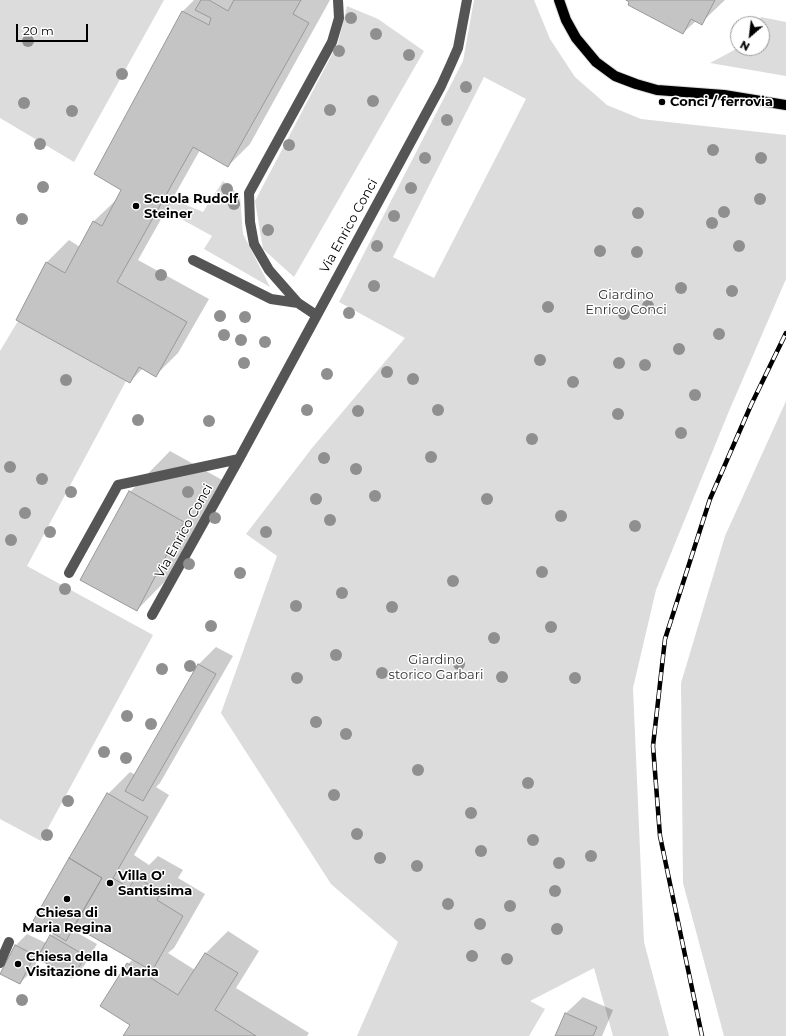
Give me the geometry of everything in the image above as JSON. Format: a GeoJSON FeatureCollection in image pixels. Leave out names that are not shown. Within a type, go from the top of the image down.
{"type":"FeatureCollection","features":[{"type":"Feature","properties":{"kind":"main road"},"geometry":{"type":"LineString","coordinates":[[559,0],[566,20],[576,38],[596,62],[615,76],[657,90],[724,95],[786,105]]}},
{"type":"Feature","properties":{"kind":"street"},"geometry":{"type":"LineString","coordinates":[[316,315],[298,303],[269,270],[254,244],[250,222],[249,194],[332,42],[339,18],[338,0]]}},
{"type":"Feature","properties":{"kind":"street","name":"Via Enrico Conci"},"geometry":{"type":"LineString","coordinates":[[152,615],[239,459],[451,64],[458,48],[467,0]]}},
{"type":"Feature","properties":{"kind":"street"},"geometry":{"type":"LineString","coordinates":[[193,260],[271,299],[298,303]]}},
{"type":"Feature","properties":{"kind":"street","name":"Via Enrico Conci"},"geometry":{"type":"LineString","coordinates":[[69,573],[118,485],[239,459]]}},
{"type":"Feature","properties":{"kind":"street"},"geometry":{"type":"LineString","coordinates":[[0,963],[10,942]]}},
{"type":"Feature","properties":{"kind":"green space"},"geometry":{"type":"Polygon","coordinates":[[[0,0],[164,0],[74,162],[0,118],[0,0]]]}},
{"type":"Feature","properties":{"kind":"green space"},"geometry":{"type":"Polygon","coordinates":[[[474,0],[534,0],[550,39],[575,77],[607,105],[641,119],[786,135],[786,279],[729,411],[656,590],[633,688],[644,942],[669,1036],[613,1036],[594,968],[530,1001],[545,1009],[529,1036],[357,1036],[398,942],[331,884],[221,713],[277,556],[246,534],[312,448],[405,338],[339,302],[463,61],[474,0]],[[484,77],[393,257],[434,278],[526,99],[484,77]]]}},
{"type":"Feature","properties":{"kind":"green space"},"geometry":{"type":"Polygon","coordinates":[[[347,6],[378,19],[424,51],[294,277],[263,249],[255,201],[338,43],[347,6]]]}},
{"type":"Feature","properties":{"kind":"green space"},"geometry":{"type":"Polygon","coordinates":[[[770,19],[786,22],[786,76],[710,63],[730,52],[730,56],[770,56],[770,19]]]}},
{"type":"Feature","properties":{"kind":"green space"},"geometry":{"type":"Polygon","coordinates":[[[223,181],[240,196],[243,234],[270,287],[204,249],[212,236],[165,210],[172,199],[203,212],[223,181]]]}},
{"type":"Feature","properties":{"kind":"green space"},"geometry":{"type":"Polygon","coordinates":[[[46,262],[65,273],[117,282],[187,322],[156,377],[139,367],[130,383],[126,381],[27,566],[153,635],[41,841],[0,819],[0,351],[18,321],[16,320],[46,262]]]}},
{"type":"Feature","properties":{"kind":"green space"},"geometry":{"type":"Polygon","coordinates":[[[786,401],[786,1036],[724,1036],[683,883],[681,683],[725,536],[786,401]]]}},
{"type":"Feature","properties":{"kind":"building","name":"Scuola Rudolf Steiner"},"geometry":{"type":"Polygon","coordinates":[[[201,0],[209,0],[228,11],[234,0],[301,0],[293,14],[309,23],[228,167],[193,147],[117,282],[187,322],[156,377],[139,367],[130,383],[16,320],[46,262],[65,273],[93,221],[102,226],[121,190],[94,174],[182,11],[209,25],[211,18],[195,10],[201,0]]]}},
{"type":"Feature","properties":{"kind":"building"},"geometry":{"type":"Polygon","coordinates":[[[626,0],[715,0],[702,25],[691,19],[683,34],[628,5],[629,2],[626,0]]]}},
{"type":"Feature","properties":{"kind":"building"},"geometry":{"type":"Polygon","coordinates":[[[129,491],[184,522],[137,611],[80,580],[129,491]]]}},
{"type":"Feature","properties":{"kind":"building"},"geometry":{"type":"Polygon","coordinates":[[[198,664],[216,674],[143,801],[125,791],[198,664]]]}},
{"type":"Feature","properties":{"kind":"building","name":"Villa O' Santissima"},"geometry":{"type":"Polygon","coordinates":[[[107,793],[148,817],[113,878],[129,888],[136,877],[162,892],[157,900],[183,916],[152,971],[74,926],[102,878],[69,858],[107,793]]]}},
{"type":"Feature","properties":{"kind":"building","name":"Chiesa di Maria Regina"},"geometry":{"type":"Polygon","coordinates":[[[69,858],[102,878],[66,941],[33,921],[69,858]]]}},
{"type":"Feature","properties":{"kind":"building"},"geometry":{"type":"Polygon","coordinates":[[[50,935],[86,956],[72,978],[37,958],[50,935]]]}},
{"type":"Feature","properties":{"kind":"building","name":"Chiesa della Visitazione di Maria"},"geometry":{"type":"Polygon","coordinates":[[[15,945],[35,955],[20,984],[0,974],[15,945]]]}},
{"type":"Feature","properties":{"kind":"building"},"geometry":{"type":"Polygon","coordinates":[[[205,953],[238,973],[215,1010],[256,1036],[123,1036],[130,1025],[100,1006],[127,963],[178,995],[205,953]]]}},
{"type":"Feature","properties":{"kind":"building"},"geometry":{"type":"Polygon","coordinates":[[[565,1013],[597,1027],[593,1036],[555,1036],[565,1013]]]}},
{"type":"Feature","properties":{"kind":"railway"},"geometry":{"type":"LineString","coordinates":[[702,1036],[660,836],[653,746],[665,639],[710,499],[751,405],[786,333]]}},
{"type":"Feature","properties":{"kind":"place","name":"Conci / ferrovia"},"geometry":{"type":"Point","coordinates":[662,102]}},
{"type":"Feature","properties":{"kind":"place","name":"Scuola Rudolf Steiner"},"geometry":{"type":"Point","coordinates":[136,206]}},
{"type":"Feature","properties":{"kind":"place","name":"Villa O' Santissima"},"geometry":{"type":"Point","coordinates":[110,883]}},
{"type":"Feature","properties":{"kind":"place","name":"Chiesa di Maria Regina"},"geometry":{"type":"Point","coordinates":[67,899]}},
{"type":"Feature","properties":{"kind":"place","name":"Chiesa della Visitazione di Maria"},"geometry":{"type":"Point","coordinates":[18,964]}},
{"type":"Feature","properties":{"kind":"park label","name":"Giardino Enrico Conci"},"geometry":{"type":"Point","coordinates":[626,302]}},
{"type":"Feature","properties":{"kind":"park label","name":"Giardino storico Garbari"},"geometry":{"type":"Point","coordinates":[436,668]}}]}
